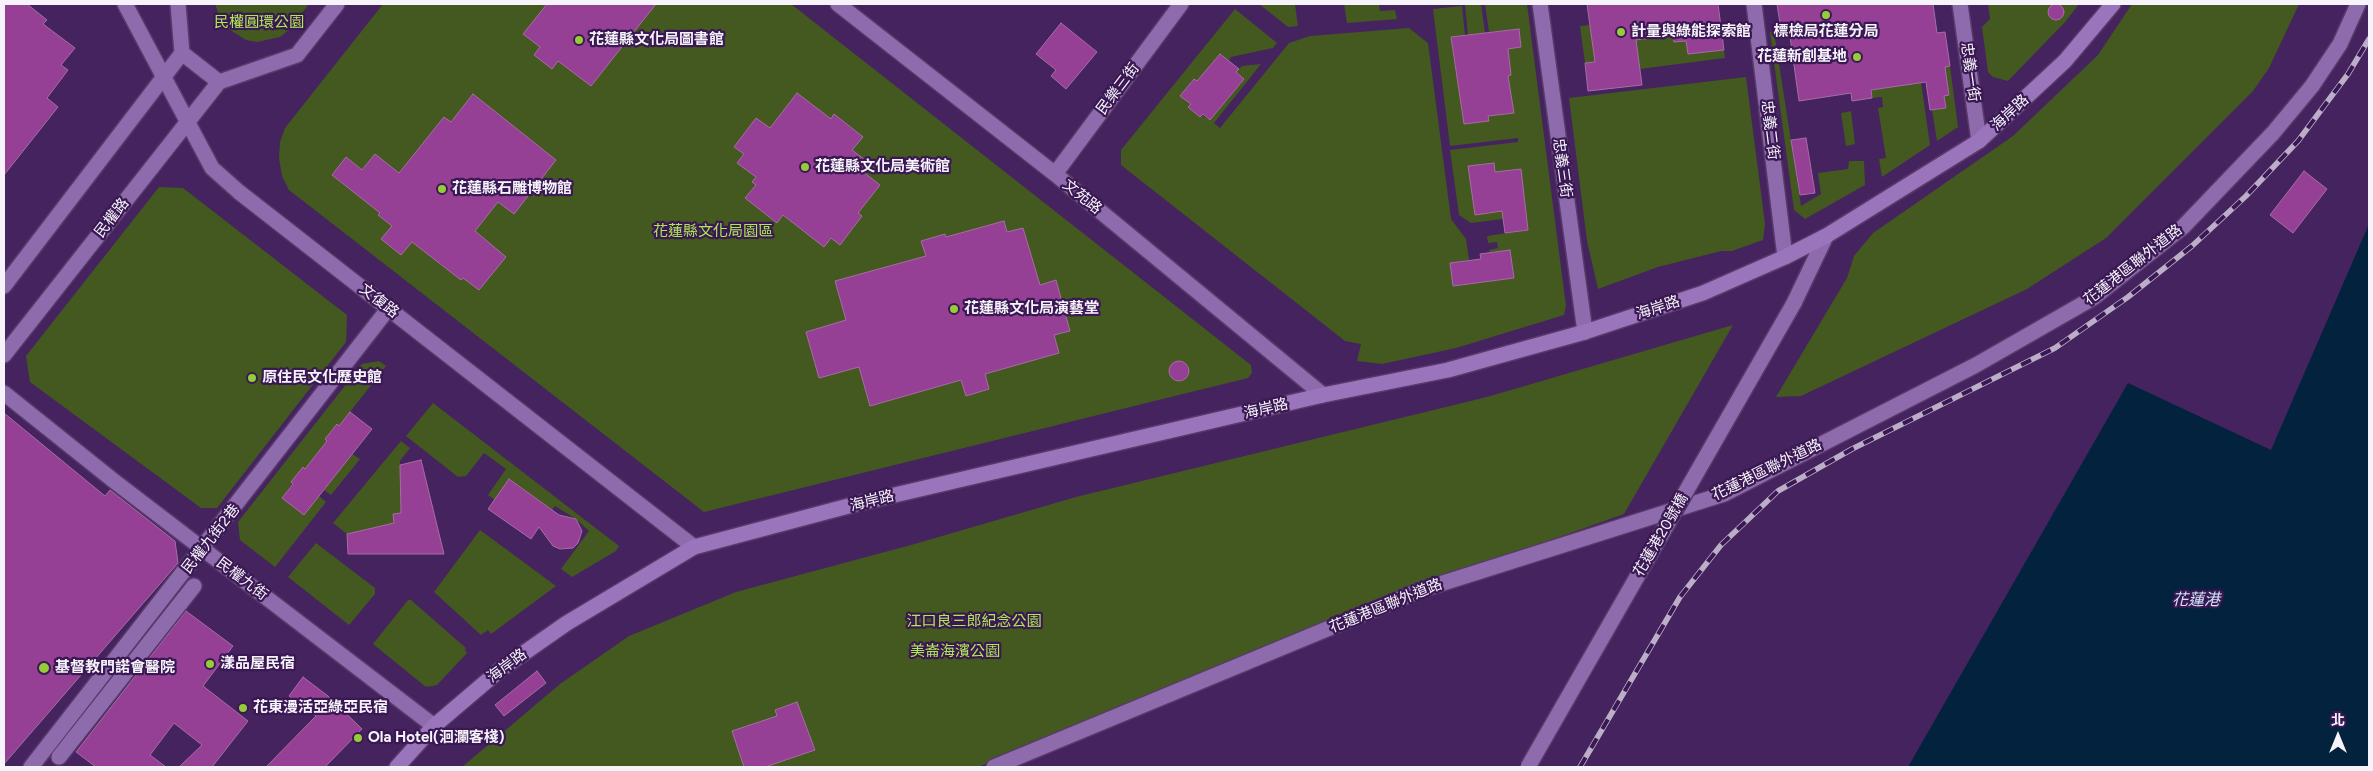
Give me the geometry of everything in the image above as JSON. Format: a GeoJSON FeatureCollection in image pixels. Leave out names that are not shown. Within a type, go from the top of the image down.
{"type":"FeatureCollection","features":[{"type":"Feature","properties":{"kind":"main road","name":"海岸路"},"geometry":{"type":"LineString","coordinates":[[397,767],[434,726],[501,669],[567,623],[694,547],[856,504],[1323,395],[1448,370],[1585,332],[1703,293],[1785,257],[1826,236],[1979,141],[2066,61],[2113,4]]}},
{"type":"Feature","properties":{"kind":"street","name":"文復路"},"geometry":{"type":"LineString","coordinates":[[125,4],[212,168],[239,192],[694,547]]}},
{"type":"Feature","properties":{"kind":"street"},"geometry":{"type":"LineString","coordinates":[[4,286],[182,52],[178,4]]}},
{"type":"Feature","properties":{"kind":"street"},"geometry":{"type":"LineString","coordinates":[[182,52],[219,82],[297,55],[338,4]]}},
{"type":"Feature","properties":{"kind":"street","name":"文苑路"},"geometry":{"type":"LineString","coordinates":[[838,4],[1055,174],[1323,395]]}},
{"type":"Feature","properties":{"kind":"street","name":"民樂三街"},"geometry":{"type":"LineString","coordinates":[[1055,174],[1181,4]]}},
{"type":"Feature","properties":{"kind":"street","name":"忠義三街"},"geometry":{"type":"LineString","coordinates":[[1540,4],[1585,332]]}},
{"type":"Feature","properties":{"kind":"street","name":"忠義二街"},"geometry":{"type":"LineString","coordinates":[[1754,4],[1785,257]]}},
{"type":"Feature","properties":{"kind":"street","name":"忠義一街"},"geometry":{"type":"LineString","coordinates":[[1960,4],[1979,141]]}},
{"type":"Feature","properties":{"kind":"street","name":"花蓮港區聯外道路"},"geometry":{"type":"LineString","coordinates":[[994,767],[1421,590],[1724,494],[1976,365],[2093,298],[2183,227],[2273,133],[2312,86],[2340,44],[2358,4]]}},
{"type":"Feature","properties":{"kind":"street","name":"民權路"},"geometry":{"type":"LineString","coordinates":[[4,355],[219,82]]}},
{"type":"Feature","properties":{"kind":"street","name":"花蓮港20號橋"},"geometry":{"type":"LineString","coordinates":[[1528,767],[1794,303],[1826,236]]}},
{"type":"Feature","properties":{"kind":"street","name":"民權九街2巷"},"geometry":{"type":"LineString","coordinates":[[31,767],[203,549],[388,309]]}},
{"type":"Feature","properties":{"kind":"street","name":"民權九街"},"geometry":{"type":"LineString","coordinates":[[4,393],[434,726]]}},
{"type":"Feature","properties":{"kind":"street"},"geometry":{"type":"LineString","coordinates":[[59,757],[194,586]]}},
{"type":"Feature","properties":{"kind":"green space","name":"民權圓環公園"},"geometry":{"type":"Polygon","coordinates":[[[215,4],[309,4],[289,30],[280,37],[257,42],[246,40],[227,28],[220,18],[215,4]]]}},
{"type":"Feature","properties":{"kind":"green space","name":"花蓮縣文化局園區"},"geometry":{"type":"Polygon","coordinates":[[[383,4],[791,4],[1251,365],[1252,373],[1248,378],[704,512],[289,190],[282,176],[279,158],[280,142],[285,128],[383,4]]]}},
{"type":"Feature","properties":{"kind":"green space"},"geometry":{"type":"Polygon","coordinates":[[[1259,4],[1295,4],[1298,26],[1288,27],[1259,4]]]}},
{"type":"Feature","properties":{"kind":"green space"},"geometry":{"type":"Polygon","coordinates":[[[1344,4],[1379,4],[1380,11],[1395,10],[1397,19],[1347,23],[1344,4]]]}},
{"type":"Feature","properties":{"kind":"green space"},"geometry":{"type":"Polygon","coordinates":[[[1481,4],[1485,33],[1468,35],[1465,5],[1481,4]]]}},
{"type":"Feature","properties":{"kind":"green space"},"geometry":{"type":"Polygon","coordinates":[[[1485,4],[1527,4],[1566,306],[1564,315],[1456,348],[1382,364],[1357,361],[1361,344],[1345,341],[1121,165],[1121,150],[1235,9],[1277,43],[1273,48],[1231,57],[1229,61],[1220,54],[1197,81],[1194,79],[1181,95],[1191,104],[1188,107],[1210,120],[1244,79],[1236,72],[1242,66],[1261,64],[1214,123],[1220,128],[1289,43],[1310,36],[1409,28],[1428,43],[1451,219],[1466,239],[1469,260],[1450,263],[1453,286],[1514,278],[1499,251],[1490,252],[1489,250],[1498,248],[1497,242],[1488,243],[1487,236],[1528,230],[1526,216],[1471,223],[1459,215],[1450,150],[1518,142],[1518,138],[1450,146],[1433,9],[1462,6],[1465,35],[1451,38],[1456,73],[1481,69],[1496,77],[1511,75],[1508,55],[1504,50],[1521,47],[1519,29],[1489,32],[1485,4]]]}},
{"type":"Feature","properties":{"kind":"green space"},"geometry":{"type":"Polygon","coordinates":[[[1988,4],[2079,4],[2066,21],[2008,81],[1993,77],[1988,72],[1982,27],[1990,19],[1988,4]]]}},
{"type":"Feature","properties":{"kind":"green space"},"geometry":{"type":"Polygon","coordinates":[[[2132,4],[2299,4],[2269,68],[2253,91],[2106,238],[2027,289],[1801,396],[1776,397],[1847,278],[1854,256],[1873,233],[2013,136],[2098,55],[2132,4]]]}},
{"type":"Feature","properties":{"kind":"green space"},"geometry":{"type":"Polygon","coordinates":[[[1671,19],[1674,42],[1686,41],[1688,54],[1724,50],[1725,58],[1640,69],[1638,57],[1585,63],[1580,26],[1590,25],[1611,44],[1651,38],[1671,19]]]}},
{"type":"Feature","properties":{"kind":"green space"},"geometry":{"type":"Polygon","coordinates":[[[1774,31],[1801,206],[1821,194],[1818,173],[1848,169],[1849,161],[1864,161],[1865,185],[1805,219],[1794,210],[1770,32],[1774,31]]]}},
{"type":"Feature","properties":{"kind":"green space"},"geometry":{"type":"Polygon","coordinates":[[[1950,66],[1958,127],[1937,141],[1932,110],[1946,108],[1944,96],[1949,94],[1947,80],[1940,68],[1950,66]]]}},
{"type":"Feature","properties":{"kind":"green space"},"geometry":{"type":"Polygon","coordinates":[[[1746,77],[1765,224],[1763,240],[1732,251],[1721,251],[1658,267],[1598,289],[1587,241],[1569,98],[1746,77]]]}},
{"type":"Feature","properties":{"kind":"green space"},"geometry":{"type":"Polygon","coordinates":[[[1921,82],[1930,145],[1882,177],[1879,159],[1886,158],[1878,108],[1883,107],[1882,97],[1872,98],[1871,90],[1921,82]]]}},
{"type":"Feature","properties":{"kind":"green space"},"geometry":{"type":"Polygon","coordinates":[[[1851,111],[1855,144],[1846,146],[1841,113],[1851,111]]]}},
{"type":"Feature","properties":{"kind":"green space"},"geometry":{"type":"Polygon","coordinates":[[[159,187],[183,188],[347,315],[346,342],[217,508],[201,508],[30,382],[26,356],[159,187]]]}},
{"type":"Feature","properties":{"kind":"green space","name":"美崙海濱公園"},"geometry":{"type":"Polygon","coordinates":[[[1733,325],[1624,514],[1385,599],[978,767],[462,767],[560,684],[629,636],[736,592],[911,545],[1076,497],[1487,397],[1733,325]]]}},
{"type":"Feature","properties":{"kind":"green space"},"geometry":{"type":"Polygon","coordinates":[[[379,361],[386,366],[339,426],[337,424],[325,439],[327,441],[305,469],[303,468],[282,498],[319,496],[326,502],[275,567],[240,540],[238,522],[362,364],[379,361]]]}},
{"type":"Feature","properties":{"kind":"green space"},"geometry":{"type":"Polygon","coordinates":[[[433,403],[619,546],[616,551],[572,577],[561,569],[589,531],[576,519],[555,506],[552,510],[509,479],[495,500],[488,495],[506,469],[484,453],[466,476],[458,477],[406,436],[433,403]]]}},
{"type":"Feature","properties":{"kind":"green space"},"geometry":{"type":"Polygon","coordinates":[[[401,441],[410,448],[400,461],[401,513],[393,514],[394,523],[347,534],[333,523],[401,441]]]}},
{"type":"Feature","properties":{"kind":"green space"},"geometry":{"type":"Polygon","coordinates":[[[352,454],[360,459],[331,495],[324,490],[352,454]]]}},
{"type":"Feature","properties":{"kind":"green space"},"geometry":{"type":"Polygon","coordinates":[[[480,530],[556,586],[491,634],[488,630],[481,635],[434,592],[480,530]]]}},
{"type":"Feature","properties":{"kind":"green space"},"geometry":{"type":"Polygon","coordinates":[[[316,543],[375,588],[375,594],[349,625],[288,577],[316,543]]]}},
{"type":"Feature","properties":{"kind":"green space"},"geometry":{"type":"Polygon","coordinates":[[[408,600],[411,600],[466,648],[467,653],[437,685],[426,687],[373,644],[408,600]]]}},
{"type":"Feature","properties":{"kind":"water","name":"花蓮港"},"geometry":{"type":"Polygon","coordinates":[[[2369,224],[2369,767],[1908,767],[2128,383],[2271,450],[2369,224]]]}},
{"type":"Feature","properties":{"kind":"building"},"geometry":{"type":"Polygon","coordinates":[[[4,4],[27,4],[47,20],[43,24],[75,48],[61,65],[68,70],[47,98],[58,107],[4,175],[4,4]]]}},
{"type":"Feature","properties":{"kind":"building","name":"花蓮縣文化局圖書館"},"geometry":{"type":"Polygon","coordinates":[[[547,4],[656,4],[591,86],[558,61],[552,69],[534,55],[540,47],[523,34],[547,4]]]}},
{"type":"Feature","properties":{"kind":"building","name":"計量與綠能探索館"},"geometry":{"type":"Polygon","coordinates":[[[1587,4],[1718,4],[1724,50],[1688,54],[1686,41],[1674,42],[1673,35],[1636,40],[1642,85],[1588,91],[1585,63],[1595,62],[1587,4]]]}},
{"type":"Feature","properties":{"kind":"building"},"geometry":{"type":"Polygon","coordinates":[[[1777,4],[1933,4],[1937,33],[1945,32],[1950,66],[1945,67],[1949,95],[1944,96],[1946,108],[1930,110],[1926,82],[1871,90],[1872,98],[1852,101],[1851,93],[1799,101],[1789,29],[1781,30],[1777,4]]]}},
{"type":"Feature","properties":{"kind":"building"},"geometry":{"type":"Polygon","coordinates":[[[2053,4],[2059,4],[2064,9],[2062,18],[2053,20],[2048,15],[2048,9],[2053,4]]]}},
{"type":"Feature","properties":{"kind":"building"},"geometry":{"type":"Polygon","coordinates":[[[1061,23],[1097,52],[1066,89],[1051,76],[1056,70],[1036,54],[1061,23]]]}},
{"type":"Feature","properties":{"kind":"building"},"geometry":{"type":"Polygon","coordinates":[[[1519,29],[1521,47],[1508,49],[1511,75],[1508,76],[1514,113],[1488,116],[1489,121],[1464,124],[1451,37],[1519,29]]]}},
{"type":"Feature","properties":{"kind":"building"},"geometry":{"type":"Polygon","coordinates":[[[1220,54],[1239,69],[1236,72],[1244,79],[1210,120],[1203,114],[1200,117],[1188,107],[1191,104],[1180,96],[1194,79],[1197,81],[1220,54]]]}},
{"type":"Feature","properties":{"kind":"building","name":"花蓮縣文化局美術館"},"geometry":{"type":"Polygon","coordinates":[[[797,93],[831,119],[834,114],[863,137],[852,150],[869,163],[862,171],[880,185],[858,213],[862,216],[840,245],[831,238],[824,247],[783,215],[777,223],[745,198],[756,185],[752,182],[756,177],[737,163],[744,154],[734,147],[756,118],[770,128],[797,93]]]}},
{"type":"Feature","properties":{"kind":"building","name":"花蓮縣石雕博物館"},"geometry":{"type":"Polygon","coordinates":[[[473,94],[556,160],[514,214],[498,202],[475,231],[506,257],[479,290],[463,278],[461,280],[412,242],[401,255],[381,239],[392,226],[378,215],[380,213],[332,175],[346,157],[362,170],[375,154],[399,173],[444,117],[451,122],[473,94]]]}},
{"type":"Feature","properties":{"kind":"building"},"geometry":{"type":"Polygon","coordinates":[[[1806,138],[1815,193],[1800,195],[1791,140],[1806,138]]]}},
{"type":"Feature","properties":{"kind":"building"},"geometry":{"type":"Polygon","coordinates":[[[1494,163],[1495,172],[1521,169],[1528,230],[1505,233],[1502,211],[1475,215],[1468,166],[1494,163]]]}},
{"type":"Feature","properties":{"kind":"building"},"geometry":{"type":"Polygon","coordinates":[[[2304,171],[2327,189],[2293,233],[2270,215],[2304,171]]]}},
{"type":"Feature","properties":{"kind":"building","name":"花蓮縣文化局演藝堂"},"geometry":{"type":"Polygon","coordinates":[[[1004,221],[1007,232],[1023,228],[1040,285],[1056,280],[1070,331],[1054,335],[1059,353],[985,374],[989,389],[966,396],[961,380],[870,406],[859,367],[819,378],[806,332],[846,320],[835,281],[926,256],[921,241],[945,234],[946,237],[1004,221]]]}},
{"type":"Feature","properties":{"kind":"building"},"geometry":{"type":"Polygon","coordinates":[[[1510,250],[1514,278],[1453,286],[1450,263],[1481,259],[1480,254],[1510,250]]]}},
{"type":"Feature","properties":{"kind":"building"},"geometry":{"type":"Polygon","coordinates":[[[1175,361],[1183,361],[1189,367],[1189,375],[1183,381],[1175,381],[1169,375],[1169,367],[1175,361]]]}},
{"type":"Feature","properties":{"kind":"building"},"geometry":{"type":"Polygon","coordinates":[[[350,412],[372,429],[304,515],[282,498],[293,484],[291,482],[303,467],[305,469],[327,441],[325,439],[350,412]]]}},
{"type":"Feature","properties":{"kind":"building","name":"基督教門諾會醫院"},"geometry":{"type":"Polygon","coordinates":[[[4,413],[105,496],[110,490],[175,541],[178,563],[4,764],[4,413]]]}},
{"type":"Feature","properties":{"kind":"building"},"geometry":{"type":"Polygon","coordinates":[[[421,460],[444,554],[348,554],[347,534],[394,523],[393,514],[401,513],[400,465],[421,460]]]}},
{"type":"Feature","properties":{"kind":"building"},"geometry":{"type":"Polygon","coordinates":[[[509,479],[559,515],[576,519],[582,531],[578,543],[573,548],[560,549],[553,546],[539,527],[531,539],[488,509],[509,479]]]}},
{"type":"Feature","properties":{"kind":"building"},"geometry":{"type":"Polygon","coordinates":[[[186,611],[233,646],[203,686],[248,721],[212,767],[179,767],[202,745],[174,723],[150,755],[166,767],[96,767],[76,752],[186,611]]]}},
{"type":"Feature","properties":{"kind":"building"},"geometry":{"type":"Polygon","coordinates":[[[537,671],[546,683],[504,716],[495,705],[537,671]]]}},
{"type":"Feature","properties":{"kind":"building"},"geometry":{"type":"Polygon","coordinates":[[[303,677],[328,696],[362,729],[325,767],[266,767],[316,716],[289,696],[303,677]]]}},
{"type":"Feature","properties":{"kind":"building"},"geometry":{"type":"Polygon","coordinates":[[[797,702],[815,750],[765,767],[744,767],[732,731],[777,716],[775,710],[797,702]]]}},
{"type":"Feature","properties":{"kind":"railway"},"geometry":{"type":"LineString","coordinates":[[1580,767],[1680,597],[1721,545],[1778,491],[1852,449],[2055,348],[2128,297],[2192,246],[2246,196],[2298,141],[2348,74],[2369,39]]}},
{"type":"Feature","properties":{"kind":"place","name":"標檢局花蓮分局"},"geometry":{"type":"Point","coordinates":[1826,15]}},
{"type":"Feature","properties":{"kind":"place","name":"計量與綠能探索館"},"geometry":{"type":"Point","coordinates":[1621,32]}},
{"type":"Feature","properties":{"kind":"place","name":"花蓮縣文化局圖書館"},"geometry":{"type":"Point","coordinates":[579,40]}},
{"type":"Feature","properties":{"kind":"place","name":"花蓮新創基地"},"geometry":{"type":"Point","coordinates":[1857,57]}},
{"type":"Feature","properties":{"kind":"place","name":"花蓮縣文化局美術館"},"geometry":{"type":"Point","coordinates":[805,167]}},
{"type":"Feature","properties":{"kind":"place","name":"花蓮縣石雕博物館"},"geometry":{"type":"Point","coordinates":[442,189]}},
{"type":"Feature","properties":{"kind":"place","name":"花蓮縣文化局演藝堂"},"geometry":{"type":"Point","coordinates":[954,309]}},
{"type":"Feature","properties":{"kind":"place","name":"原住民文化歷史館"},"geometry":{"type":"Point","coordinates":[252,378]}},
{"type":"Feature","properties":{"kind":"place","name":"漾品屋民宿"},"geometry":{"type":"Point","coordinates":[210,664]}},
{"type":"Feature","properties":{"kind":"place","name":"基督教門諾會醫院"},"geometry":{"type":"Point","coordinates":[44,668]}},
{"type":"Feature","properties":{"kind":"place","name":"花東漫活亞綠亞民宿"},"geometry":{"type":"Point","coordinates":[243,708]}},
{"type":"Feature","properties":{"kind":"place","name":"Ola Hotel(洄瀾客棧)"},"geometry":{"type":"Point","coordinates":[358,738]}},
{"type":"Feature","properties":{"kind":"park label","name":"江口良三郎紀念公園"},"geometry":{"type":"Point","coordinates":[974,622]}}]}
